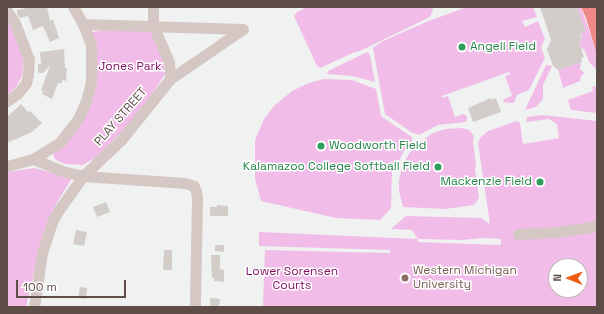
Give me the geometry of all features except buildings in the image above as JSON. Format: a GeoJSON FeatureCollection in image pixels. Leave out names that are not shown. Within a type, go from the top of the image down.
{"type":"FeatureCollection","features":[{"type":"Feature","properties":{"kind":"street"},"geometry":{"type":"LineString","coordinates":[[7,166],[33,159],[60,142],[78,119],[86,102],[92,82],[92,53],[89,37],[73,7]]}},
{"type":"Feature","properties":{"kind":"street"},"geometry":{"type":"LineString","coordinates":[[153,7],[153,25],[170,62],[170,79]]}},
{"type":"Feature","properties":{"kind":"street"},"geometry":{"type":"LineString","coordinates":[[7,11],[15,23],[29,59],[26,83],[18,94],[7,101]]}},
{"type":"Feature","properties":{"kind":"street"},"geometry":{"type":"LineString","coordinates":[[83,24],[153,25]]}},
{"type":"Feature","properties":{"kind":"street","name":"PLAY STREET"},"geometry":{"type":"LineString","coordinates":[[34,307],[42,253],[52,222],[83,176],[121,140],[170,79],[243,29],[153,25]]}},
{"type":"Feature","properties":{"kind":"street"},"geometry":{"type":"LineString","coordinates":[[33,159],[62,171],[83,176],[185,183],[194,186],[198,199],[195,307]]}},
{"type":"Feature","properties":{"kind":"street"},"geometry":{"type":"LineString","coordinates":[[518,234],[557,232],[597,226]]}},
{"type":"Feature","properties":{"kind":"green space"},"geometry":{"type":"Polygon","coordinates":[[[307,7],[432,7],[433,10],[430,17],[360,51],[320,68],[317,66],[294,16],[297,12],[307,7]]]}},
{"type":"Feature","properties":{"kind":"green space","name":"Angell Field"},"geometry":{"type":"Polygon","coordinates":[[[467,7],[533,7],[537,17],[522,21],[525,27],[538,21],[545,39],[541,47],[545,58],[529,90],[517,95],[514,103],[503,102],[504,99],[512,96],[505,76],[510,74],[509,72],[442,96],[443,98],[448,96],[455,117],[463,114],[467,116],[467,120],[465,122],[438,125],[419,135],[411,132],[385,114],[373,48],[381,42],[426,22],[467,7]]]}},
{"type":"Feature","properties":{"kind":"green space"},"geometry":{"type":"Polygon","coordinates":[[[577,7],[581,7],[594,45],[597,55],[597,70],[589,62],[579,41],[582,40],[577,7]]]}},
{"type":"Feature","properties":{"kind":"green space"},"geometry":{"type":"Polygon","coordinates":[[[7,18],[20,45],[24,62],[22,76],[16,87],[7,95],[7,18]]]}},
{"type":"Feature","properties":{"kind":"green space","name":"Jones Park"},"geometry":{"type":"Polygon","coordinates":[[[104,30],[150,31],[162,51],[165,74],[139,114],[98,156],[83,165],[65,164],[56,160],[53,155],[87,108],[92,32],[104,30]]]}},
{"type":"Feature","properties":{"kind":"green space"},"geometry":{"type":"Polygon","coordinates":[[[367,52],[370,55],[375,82],[352,76],[327,74],[328,71],[367,52]]]}},
{"type":"Feature","properties":{"kind":"green space"},"geometry":{"type":"Polygon","coordinates":[[[581,62],[580,69],[585,73],[581,76],[580,81],[563,88],[558,69],[581,62]]]}},
{"type":"Feature","properties":{"kind":"green space"},"geometry":{"type":"Polygon","coordinates":[[[546,65],[552,66],[543,85],[543,99],[536,107],[525,110],[546,65]]]}},
{"type":"Feature","properties":{"kind":"green space","name":"Woodworth Field"},"geometry":{"type":"Polygon","coordinates":[[[324,79],[352,80],[376,89],[381,116],[412,137],[412,141],[404,151],[395,169],[392,171],[391,208],[380,220],[336,218],[261,201],[255,179],[255,140],[264,119],[274,106],[292,91],[309,83],[324,79]]]}},
{"type":"Feature","properties":{"kind":"green space"},"geometry":{"type":"Polygon","coordinates":[[[594,86],[597,88],[597,113],[571,110],[568,100],[593,91],[592,87],[594,86]]]}},
{"type":"Feature","properties":{"kind":"green space","name":"Lower Sorensen Courts"},"geometry":{"type":"Polygon","coordinates":[[[542,115],[597,121],[597,307],[263,307],[265,250],[390,253],[390,250],[259,246],[259,232],[418,239],[412,230],[391,229],[406,216],[481,218],[490,224],[478,143],[480,138],[488,131],[517,121],[520,123],[523,144],[559,138],[557,124],[549,119],[526,122],[527,117],[542,115]],[[483,238],[462,240],[418,239],[418,242],[501,245],[501,239],[483,238]]]}},
{"type":"Feature","properties":{"kind":"green space","name":"Kalamazoo College Softball Field"},"geometry":{"type":"Polygon","coordinates":[[[462,128],[469,130],[474,136],[475,169],[479,198],[474,205],[445,209],[403,207],[399,191],[399,180],[403,164],[410,152],[431,134],[445,129],[462,128]]]}},
{"type":"Feature","properties":{"kind":"green space"},"geometry":{"type":"Polygon","coordinates":[[[34,168],[72,178],[52,211],[43,234],[26,307],[7,307],[7,172],[34,168]]]}},
{"type":"Feature","properties":{"kind":"shaded area"},"geometry":{"type":"Polygon","coordinates":[[[581,7],[597,7],[597,55],[586,18],[581,7]]]}},
{"type":"Feature","properties":{"kind":"place","name":"Angell Field"},"geometry":{"type":"Point","coordinates":[462,47]}},
{"type":"Feature","properties":{"kind":"place","name":"Woodworth Field"},"geometry":{"type":"Point","coordinates":[321,146]}},
{"type":"Feature","properties":{"kind":"place","name":"Kalamazoo College Softball Field"},"geometry":{"type":"Point","coordinates":[438,167]}},
{"type":"Feature","properties":{"kind":"place","name":"Mackenzie Field"},"geometry":{"type":"Point","coordinates":[540,182]}},
{"type":"Feature","properties":{"kind":"place","name":"Western Michigan University"},"geometry":{"type":"Point","coordinates":[405,278]}}]}
